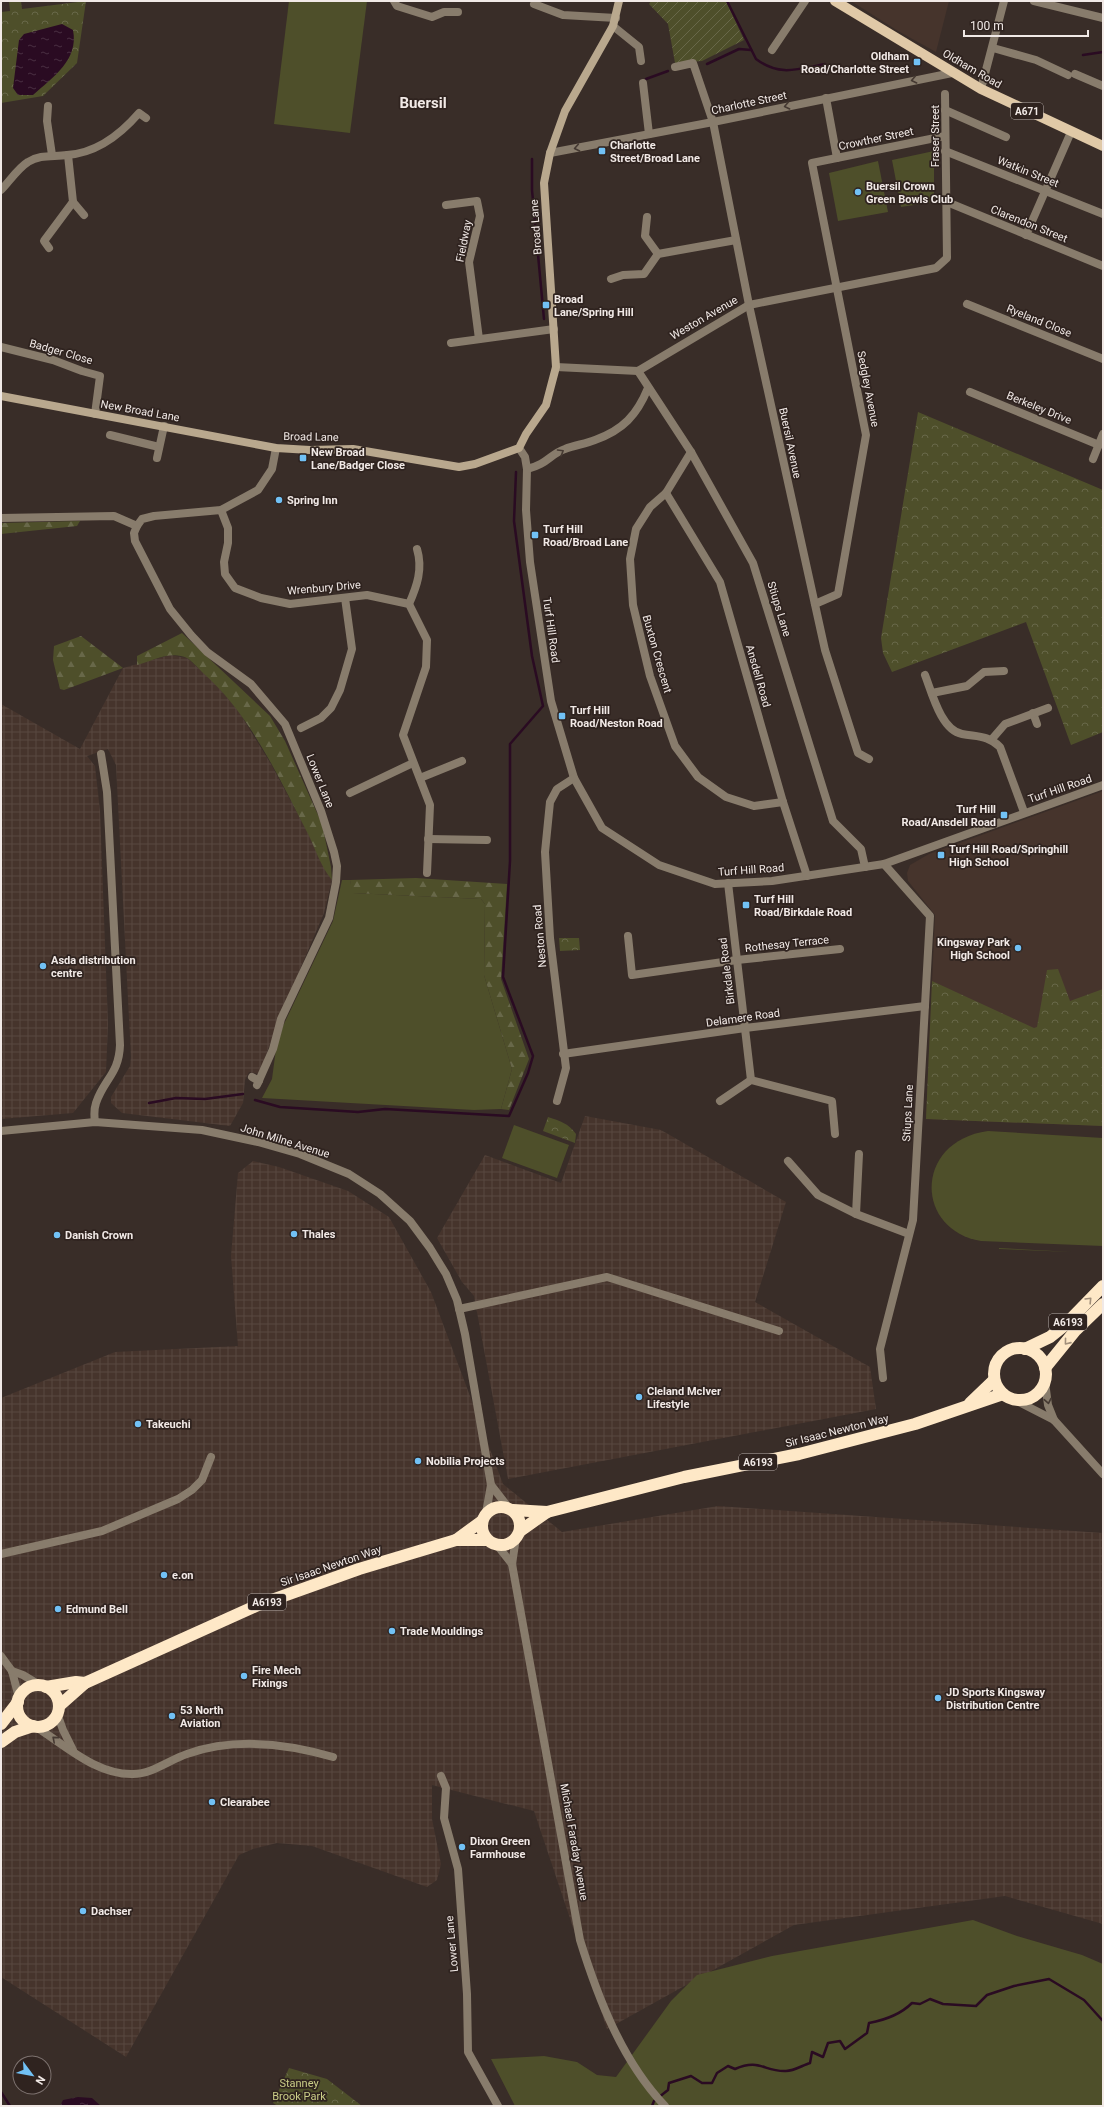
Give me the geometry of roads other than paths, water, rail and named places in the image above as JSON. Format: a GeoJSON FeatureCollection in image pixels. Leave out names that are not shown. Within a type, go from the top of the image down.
{"type":"FeatureCollection","features":[{"type":"Feature","properties":{"kind":"highway","name":"A6193"},"geometry":{"type":"LineString","coordinates":[[994,1380],[996,1363],[1001,1356],[1013,1350],[1026,1349],[1050,1337],[1065,1325],[1103,1286]]}},
{"type":"Feature","properties":{"kind":"highway","name":"A6193"},"geometry":{"type":"LineString","coordinates":[[1045,1368],[1076,1331],[1103,1304]]}},
{"type":"Feature","properties":{"kind":"highway"},"geometry":{"type":"LineString","coordinates":[[994,1380],[1003,1394],[1015,1400],[1030,1398],[1036,1394],[1045,1382],[1045,1368],[1038,1356],[1026,1349]]}},
{"type":"Feature","properties":{"kind":"highway","name":"Sir Isaac Newton Way"},"geometry":{"type":"LineString","coordinates":[[967,1406],[994,1380]]}},
{"type":"Feature","properties":{"kind":"highway","name":"Sir Isaac Newton Way"},"geometry":{"type":"LineString","coordinates":[[510,1508],[547,1512],[684,1477],[799,1454],[888,1427],[967,1406],[1003,1394]]}},
{"type":"Feature","properties":{"kind":"highway","name":"A6193"},"geometry":{"type":"LineString","coordinates":[[484,1517],[496,1507],[510,1508]]}},
{"type":"Feature","properties":{"kind":"highway"},"geometry":{"type":"LineString","coordinates":[[510,1508],[520,1519],[518,1534]]}},
{"type":"Feature","properties":{"kind":"highway","name":"Sir Isaac Newton Way"},"geometry":{"type":"LineString","coordinates":[[518,1534],[547,1512]]}},
{"type":"Feature","properties":{"kind":"highway"},"geometry":{"type":"LineString","coordinates":[[484,1517],[482,1528],[492,1542]]}},
{"type":"Feature","properties":{"kind":"highway","name":"Sir Isaac Newton Way"},"geometry":{"type":"LineString","coordinates":[[456,1540],[484,1517]]}},
{"type":"Feature","properties":{"kind":"highway","name":"A6193"},"geometry":{"type":"LineString","coordinates":[[492,1542],[508,1544],[518,1534]]}},
{"type":"Feature","properties":{"kind":"highway","name":"Sir Isaac Newton Way"},"geometry":{"type":"LineString","coordinates":[[58,1710],[85,1683],[258,1605],[359,1569],[456,1540],[492,1542]]}},
{"type":"Feature","properties":{"kind":"highway","name":"Sir Isaac Newton Way"},"geometry":{"type":"LineString","coordinates":[[44,1686],[76,1682],[85,1683]]}},
{"type":"Feature","properties":{"kind":"highway","name":"A6193"},"geometry":{"type":"LineString","coordinates":[[1,1724],[28,1688],[44,1686]]}},
{"type":"Feature","properties":{"kind":"highway"},"geometry":{"type":"LineString","coordinates":[[44,1686],[55,1695],[58,1710]]}},
{"type":"Feature","properties":{"kind":"highway"},"geometry":{"type":"LineString","coordinates":[[18,1700],[20,1717],[35,1727]]}},
{"type":"Feature","properties":{"kind":"highway","name":"A6193"},"geometry":{"type":"LineString","coordinates":[[1,1742],[15,1732],[49,1724],[58,1710]]}},
{"type":"Feature","properties":{"kind":"main road","name":"Broad Lane"},"geometry":{"type":"LineString","coordinates":[[276,448],[310,450],[353,448],[459,467],[475,464],[519,448],[526,434],[546,405],[556,367],[544,183],[550,153],[565,111],[613,26],[619,1]]}},
{"type":"Feature","properties":{"kind":"main road","name":"Oldham Road"},"geometry":{"type":"LineString","coordinates":[[835,1],[981,90],[1072,132],[1103,144]]}},
{"type":"Feature","properties":{"kind":"main road","name":"New Broad Lane"},"geometry":{"type":"LineString","coordinates":[[1,396],[276,448]]}},
{"type":"Feature","properties":{"kind":"street"},"geometry":{"type":"LineString","coordinates":[[394,1],[397,6],[432,18],[444,12],[458,12]]}},
{"type":"Feature","properties":{"kind":"street"},"geometry":{"type":"LineString","coordinates":[[772,50],[805,1]]}},
{"type":"Feature","properties":{"kind":"street"},"geometry":{"type":"LineString","coordinates":[[981,90],[1004,1]]}},
{"type":"Feature","properties":{"kind":"street"},"geometry":{"type":"LineString","coordinates":[[1034,1],[1103,18]]}},
{"type":"Feature","properties":{"kind":"street"},"geometry":{"type":"LineString","coordinates":[[534,4],[563,15],[616,18]]}},
{"type":"Feature","properties":{"kind":"street"},"geometry":{"type":"LineString","coordinates":[[613,26],[639,47],[641,61]]}},
{"type":"Feature","properties":{"kind":"street"},"geometry":{"type":"LineString","coordinates":[[993,48],[1036,60],[1103,86]]}},
{"type":"Feature","properties":{"kind":"street","name":"Buersil Avenue"},"geometry":{"type":"LineString","coordinates":[[675,67],[693,63],[713,122],[749,305],[824,650],[858,753],[869,759]]}},
{"type":"Feature","properties":{"kind":"street","name":"Charlotte Street"},"geometry":{"type":"LineString","coordinates":[[550,153],[713,122],[952,73]]}},
{"type":"Feature","properties":{"kind":"street"},"geometry":{"type":"LineString","coordinates":[[643,83],[649,134]]}},
{"type":"Feature","properties":{"kind":"street","name":"Fraser Street"},"geometry":{"type":"LineString","coordinates":[[936,268],[947,258],[945,151],[946,94]]}},
{"type":"Feature","properties":{"kind":"street"},"geometry":{"type":"LineString","coordinates":[[826,98],[837,158]]}},
{"type":"Feature","properties":{"kind":"street"},"geometry":{"type":"LineString","coordinates":[[48,106],[47,121],[52,155]]}},
{"type":"Feature","properties":{"kind":"street"},"geometry":{"type":"LineString","coordinates":[[945,110],[1006,137]]}},
{"type":"Feature","properties":{"kind":"street"},"geometry":{"type":"LineString","coordinates":[[1,190],[28,162],[52,155],[68,156],[99,146],[122,133],[139,113],[146,118]]}},
{"type":"Feature","properties":{"kind":"street"},"geometry":{"type":"LineString","coordinates":[[1026,235],[1072,132]]}},
{"type":"Feature","properties":{"kind":"street","name":"Crowther Street"},"geometry":{"type":"LineString","coordinates":[[812,164],[945,136]]}},
{"type":"Feature","properties":{"kind":"street","name":"Watkin Street"},"geometry":{"type":"LineString","coordinates":[[945,151],[1103,214]]}},
{"type":"Feature","properties":{"kind":"street"},"geometry":{"type":"LineString","coordinates":[[68,156],[73,202],[84,215]]}},
{"type":"Feature","properties":{"kind":"street","name":"Sedgley Avenue"},"geometry":{"type":"LineString","coordinates":[[812,164],[866,435],[838,594],[815,604]]}},
{"type":"Feature","properties":{"kind":"street","name":"Fieldway"},"geometry":{"type":"LineString","coordinates":[[446,205],[477,201],[480,216],[469,262],[479,339]]}},
{"type":"Feature","properties":{"kind":"street"},"geometry":{"type":"LineString","coordinates":[[44,243],[73,202]]}},
{"type":"Feature","properties":{"kind":"street","name":"Clarendon Street"},"geometry":{"type":"LineString","coordinates":[[947,202],[1103,266]]}},
{"type":"Feature","properties":{"kind":"street"},"geometry":{"type":"LineString","coordinates":[[647,217],[645,236],[658,254]]}},
{"type":"Feature","properties":{"kind":"street"},"geometry":{"type":"LineString","coordinates":[[611,279],[623,275],[644,274],[658,254],[736,240]]}},
{"type":"Feature","properties":{"kind":"street","name":"Weston Avenue"},"geometry":{"type":"LineString","coordinates":[[638,371],[749,305],[936,268]]}},
{"type":"Feature","properties":{"kind":"street","name":"Ryeland Close"},"geometry":{"type":"LineString","coordinates":[[967,304],[1103,359]]}},
{"type":"Feature","properties":{"kind":"street"},"geometry":{"type":"LineString","coordinates":[[451,342],[554,329]]}},
{"type":"Feature","properties":{"kind":"street","name":"Badger Close"},"geometry":{"type":"LineString","coordinates":[[1,348],[53,360],[100,376],[95,414]]}},
{"type":"Feature","properties":{"kind":"street"},"geometry":{"type":"LineString","coordinates":[[556,367],[638,371]]}},
{"type":"Feature","properties":{"kind":"street","name":"Stiups Lane"},"geometry":{"type":"LineString","coordinates":[[638,371],[691,452],[753,564],[833,821],[861,849],[865,867]]}},
{"type":"Feature","properties":{"kind":"street"},"geometry":{"type":"LineString","coordinates":[[527,469],[541,466],[564,449],[595,440],[623,426],[642,403],[648,388]]}},
{"type":"Feature","properties":{"kind":"street","name":"Berkeley Drive"},"geometry":{"type":"LineString","coordinates":[[970,392],[1099,445]]}},
{"type":"Feature","properties":{"kind":"street"},"geometry":{"type":"LineString","coordinates":[[156,458],[164,426]]}},
{"type":"Feature","properties":{"kind":"street"},"geometry":{"type":"LineString","coordinates":[[1094,459],[1103,434]]}},
{"type":"Feature","properties":{"kind":"street"},"geometry":{"type":"LineString","coordinates":[[110,435],[159,447]]}},
{"type":"Feature","properties":{"kind":"street","name":"Broad Lane"},"geometry":{"type":"LineString","coordinates":[[137,526],[142,519],[154,516],[221,510],[258,490],[272,469],[276,448]]}},
{"type":"Feature","properties":{"kind":"street","name":"Turf Hill Road"},"geometry":{"type":"LineString","coordinates":[[519,448],[525,457],[527,469],[526,510],[530,562],[544,660],[551,701],[574,778],[602,828],[659,865],[715,884],[772,881],[884,864],[1024,812],[1103,786]]}},
{"type":"Feature","properties":{"kind":"street","name":"Buxton Crescent"},"geometry":{"type":"LineString","coordinates":[[691,452],[666,493],[650,507],[636,529],[630,559],[633,605],[650,676],[675,746],[698,777],[726,797],[754,806],[783,802]]}},
{"type":"Feature","properties":{"kind":"street","name":"Ansdell Road"},"geometry":{"type":"LineString","coordinates":[[666,493],[720,582],[783,802],[807,876]]}},
{"type":"Feature","properties":{"kind":"street","name":"Wrenbury Drive"},"geometry":{"type":"LineString","coordinates":[[221,510],[228,528],[228,543],[224,562],[225,574],[235,588],[261,598],[290,604],[367,595],[409,604]]}},
{"type":"Feature","properties":{"kind":"street"},"geometry":{"type":"LineString","coordinates":[[1,518],[114,516],[137,526]]}},
{"type":"Feature","properties":{"kind":"street","name":"Lower Lane"},"geometry":{"type":"LineString","coordinates":[[137,526],[134,533],[135,541],[173,613],[207,652],[251,684],[285,724],[320,809],[334,852],[337,866],[336,882],[329,918],[281,1019],[273,1049],[256,1081]]}},
{"type":"Feature","properties":{"kind":"street"},"geometry":{"type":"LineString","coordinates":[[417,549],[419,557],[418,582],[409,604],[427,640],[426,667],[403,735],[430,805],[427,873]]}},
{"type":"Feature","properties":{"kind":"street"},"geometry":{"type":"LineString","coordinates":[[301,728],[321,718],[331,708],[340,690],[352,649],[344,598]]}},
{"type":"Feature","properties":{"kind":"street"},"geometry":{"type":"LineString","coordinates":[[932,693],[967,686],[984,672],[1004,671]]}},
{"type":"Feature","properties":{"kind":"street"},"geometry":{"type":"LineString","coordinates":[[925,675],[944,721],[960,734],[992,739],[1000,747],[1024,812]]}},
{"type":"Feature","properties":{"kind":"street"},"geometry":{"type":"LineString","coordinates":[[992,739],[1005,724],[1048,708]]}},
{"type":"Feature","properties":{"kind":"street"},"geometry":{"type":"LineString","coordinates":[[1033,714],[1037,724]]}},
{"type":"Feature","properties":{"kind":"street"},"geometry":{"type":"LineString","coordinates":[[95,1122],[96,1102],[117,1066],[120,1045],[107,792],[101,754]]}},
{"type":"Feature","properties":{"kind":"street"},"geometry":{"type":"LineString","coordinates":[[420,778],[462,761]]}},
{"type":"Feature","properties":{"kind":"street"},"geometry":{"type":"LineString","coordinates":[[350,793],[414,763]]}},
{"type":"Feature","properties":{"kind":"street","name":"Neston Road"},"geometry":{"type":"LineString","coordinates":[[557,1101],[566,1068],[563,1054],[550,938],[545,852],[550,802],[557,789],[574,778]]}},
{"type":"Feature","properties":{"kind":"street"},"geometry":{"type":"LineString","coordinates":[[428,838],[487,840]]}},
{"type":"Feature","properties":{"kind":"street","name":"Stiups Lane"},"geometry":{"type":"LineString","coordinates":[[883,1378],[880,1349],[913,1220],[930,916],[884,864]]}},
{"type":"Feature","properties":{"kind":"street","name":"Birkdale Road"},"geometry":{"type":"LineString","coordinates":[[728,883],[751,1080]]}},
{"type":"Feature","properties":{"kind":"street","name":"Rothesay Terrace"},"geometry":{"type":"LineString","coordinates":[[628,936],[632,975],[737,960],[840,950]]}},
{"type":"Feature","properties":{"kind":"street","name":"Delamere Road"},"geometry":{"type":"LineString","coordinates":[[563,1054],[745,1028],[925,1006]]}},
{"type":"Feature","properties":{"kind":"street"},"geometry":{"type":"LineString","coordinates":[[720,1101],[751,1080],[832,1101],[835,1134]]}},
{"type":"Feature","properties":{"kind":"street","name":"John Milne Avenue"},"geometry":{"type":"LineString","coordinates":[[1,1131],[95,1122],[171,1126],[230,1135],[300,1154],[349,1174],[385,1198],[416,1228],[440,1264],[459,1309],[491,1485],[484,1517]]}},
{"type":"Feature","properties":{"kind":"street"},"geometry":{"type":"LineString","coordinates":[[856,1214],[859,1154]]}},
{"type":"Feature","properties":{"kind":"street"},"geometry":{"type":"LineString","coordinates":[[788,1161],[818,1195],[856,1214],[909,1234]]}},
{"type":"Feature","properties":{"kind":"street"},"geometry":{"type":"LineString","coordinates":[[459,1309],[607,1277],[779,1331]]}},
{"type":"Feature","properties":{"kind":"street"},"geometry":{"type":"LineString","coordinates":[[1045,1382],[1048,1405],[1054,1420],[1103,1474]]}},
{"type":"Feature","properties":{"kind":"street"},"geometry":{"type":"LineString","coordinates":[[1015,1400],[1054,1420]]}},
{"type":"Feature","properties":{"kind":"street"},"geometry":{"type":"LineString","coordinates":[[1,1554],[102,1531],[178,1499],[192,1490],[202,1480],[211,1457]]}},
{"type":"Feature","properties":{"kind":"street","name":"John Milne Avenue"},"geometry":{"type":"LineString","coordinates":[[491,1485],[510,1508]]}},
{"type":"Feature","properties":{"kind":"street"},"geometry":{"type":"LineString","coordinates":[[512,1564],[518,1534]]}},
{"type":"Feature","properties":{"kind":"street"},"geometry":{"type":"LineString","coordinates":[[492,1542],[512,1564]]}},
{"type":"Feature","properties":{"kind":"street","name":"Michael Faraday Avenue"},"geometry":{"type":"LineString","coordinates":[[512,1564],[580,1940],[611,2022],[624,2047],[654,2095],[663,2104]]}},
{"type":"Feature","properties":{"kind":"street"},"geometry":{"type":"LineString","coordinates":[[1,1656],[12,1671],[18,1700]]}},
{"type":"Feature","properties":{"kind":"street"},"geometry":{"type":"LineString","coordinates":[[12,1671],[44,1686]]}},
{"type":"Feature","properties":{"kind":"street"},"geometry":{"type":"LineString","coordinates":[[58,1710],[62,1730],[73,1751]]}},
{"type":"Feature","properties":{"kind":"street"},"geometry":{"type":"LineString","coordinates":[[35,1727],[85,1759],[112,1771],[133,1774],[149,1770],[186,1754],[216,1746],[276,1744],[305,1749],[333,1757]]}},
{"type":"Feature","properties":{"kind":"street","name":"Lower Lane"},"geometry":{"type":"LineString","coordinates":[[441,1776],[446,1788],[444,1818],[458,1869],[467,1994],[468,2052],[498,2106]]}},
{"type":"Feature","properties":{"kind":"water"},"geometry":{"type":"Polygon","coordinates":[[[62,24],[73,30],[74,41],[68,59],[63,67],[33,95],[18,95],[13,88],[19,40],[24,34],[62,24]]]}},
{"type":"Feature","properties":{"kind":"water"},"geometry":{"type":"Polygon","coordinates":[[[78,2097],[92,2098],[101,2106],[60,2106],[63,2100],[78,2097]]]}},
{"type":"Feature","properties":{"kind":"waterway"},"geometry":{"type":"LineString","coordinates":[[727,1],[756,59],[765,65],[781,70],[789,70],[825,64]]}},
{"type":"Feature","properties":{"kind":"waterway"},"geometry":{"type":"LineString","coordinates":[[707,64],[739,49],[751,50]]}},
{"type":"Feature","properties":{"kind":"waterway"},"geometry":{"type":"LineString","coordinates":[[1083,55],[1103,52]]}},
{"type":"Feature","properties":{"kind":"waterway"},"geometry":{"type":"LineString","coordinates":[[646,79],[668,71]]}},
{"type":"Feature","properties":{"kind":"waterway"},"geometry":{"type":"LineString","coordinates":[[532,159],[532,190],[544,319]]}},
{"type":"Feature","properties":{"kind":"waterway"},"geometry":{"type":"LineString","coordinates":[[255,1100],[280,1107],[358,1112],[385,1109],[509,1116],[528,1073],[533,1056],[503,977],[510,861],[510,744],[543,706],[532,656],[514,521],[516,472]]}},
{"type":"Feature","properties":{"kind":"waterway"},"geometry":{"type":"LineString","coordinates":[[149,1103],[176,1098],[205,1099],[243,1094]]}},
{"type":"Feature","properties":{"kind":"waterway"},"geometry":{"type":"LineString","coordinates":[[652,2106],[654,2101],[668,2090],[669,2083],[691,2076],[702,2083],[712,2083],[717,2073],[728,2066],[735,2069],[743,2066],[756,2065],[779,2071],[789,2071],[795,2069],[810,2063],[812,2052],[823,2057],[828,2043],[840,2041],[845,2049],[867,2033],[869,2023],[892,2016],[902,2011],[912,2003],[920,2004],[930,1999],[943,2004],[976,2006],[987,1995],[1014,1986],[1049,1979],[1084,2000],[1103,2021]]}},
{"type":"Feature","properties":{"kind":"waterway"},"geometry":{"type":"LineString","coordinates":[[1,2092],[10,2106]]}},
{"type":"Feature","properties":{"kind":"place","name":"Oldham Road/Charlotte Street"},"geometry":{"type":"Point","coordinates":[917,62]}},
{"type":"Feature","properties":{"kind":"place","name":"Charlotte Street/Broad Lane"},"geometry":{"type":"Point","coordinates":[602,151]}},
{"type":"Feature","properties":{"kind":"place","name":"Buersil Crown Green Bowls Club"},"geometry":{"type":"Point","coordinates":[858,192]}},
{"type":"Feature","properties":{"kind":"place","name":"Broad Lane/Spring Hill"},"geometry":{"type":"Point","coordinates":[546,305]}},
{"type":"Feature","properties":{"kind":"place","name":"New Broad Lane/Badger Close"},"geometry":{"type":"Point","coordinates":[303,458]}},
{"type":"Feature","properties":{"kind":"place","name":"Spring Inn"},"geometry":{"type":"Point","coordinates":[279,500]}},
{"type":"Feature","properties":{"kind":"place","name":"Turf Hill Road/Broad Lane"},"geometry":{"type":"Point","coordinates":[535,535]}},
{"type":"Feature","properties":{"kind":"place","name":"Turf Hill Road/Neston Road"},"geometry":{"type":"Point","coordinates":[562,716]}},
{"type":"Feature","properties":{"kind":"place","name":"Turf Hill Road/Ansdell Road"},"geometry":{"type":"Point","coordinates":[1004,815]}},
{"type":"Feature","properties":{"kind":"place","name":"Turf Hill Road/Springhill High School"},"geometry":{"type":"Point","coordinates":[941,855]}},
{"type":"Feature","properties":{"kind":"place","name":"Turf Hill Road/Birkdale Road"},"geometry":{"type":"Point","coordinates":[746,905]}},
{"type":"Feature","properties":{"kind":"place","name":"Kingsway Park High School"},"geometry":{"type":"Point","coordinates":[1018,948]}},
{"type":"Feature","properties":{"kind":"place","name":"Asda distribution centre"},"geometry":{"type":"Point","coordinates":[43,966]}},
{"type":"Feature","properties":{"kind":"place","name":"Thales"},"geometry":{"type":"Point","coordinates":[294,1234]}},
{"type":"Feature","properties":{"kind":"place","name":"Danish Crown"},"geometry":{"type":"Point","coordinates":[57,1235]}},
{"type":"Feature","properties":{"kind":"place","name":"Cleland McIver Lifestyle"},"geometry":{"type":"Point","coordinates":[639,1397]}},
{"type":"Feature","properties":{"kind":"place","name":"Takeuchi"},"geometry":{"type":"Point","coordinates":[138,1424]}},
{"type":"Feature","properties":{"kind":"place","name":"Nobilia Projects"},"geometry":{"type":"Point","coordinates":[418,1461]}},
{"type":"Feature","properties":{"kind":"place","name":"e.on"},"geometry":{"type":"Point","coordinates":[164,1575]}},
{"type":"Feature","properties":{"kind":"place","name":"Edmund Bell"},"geometry":{"type":"Point","coordinates":[58,1609]}},
{"type":"Feature","properties":{"kind":"place","name":"Trade Mouldings"},"geometry":{"type":"Point","coordinates":[392,1631]}},
{"type":"Feature","properties":{"kind":"place","name":"Fire Mech Fixings"},"geometry":{"type":"Point","coordinates":[244,1676]}},
{"type":"Feature","properties":{"kind":"place","name":"JD Sports Kingsway Distribution Centre"},"geometry":{"type":"Point","coordinates":[938,1698]}},
{"type":"Feature","properties":{"kind":"place","name":"53 North Aviation"},"geometry":{"type":"Point","coordinates":[172,1716]}},
{"type":"Feature","properties":{"kind":"place","name":"Clearabee"},"geometry":{"type":"Point","coordinates":[212,1802]}},
{"type":"Feature","properties":{"kind":"place","name":"Dixon Green Farmhouse"},"geometry":{"type":"Point","coordinates":[462,1847]}},
{"type":"Feature","properties":{"kind":"place","name":"Dachser"},"geometry":{"type":"Point","coordinates":[83,1911]}},
{"type":"Feature","properties":{"kind":"district","name":"Buersil"},"geometry":{"type":"Point","coordinates":[423,103]}},
{"type":"Feature","properties":{"kind":"park label","name":"Stanney Brook Park"},"geometry":{"type":"Point","coordinates":[299,2089]}}]}
